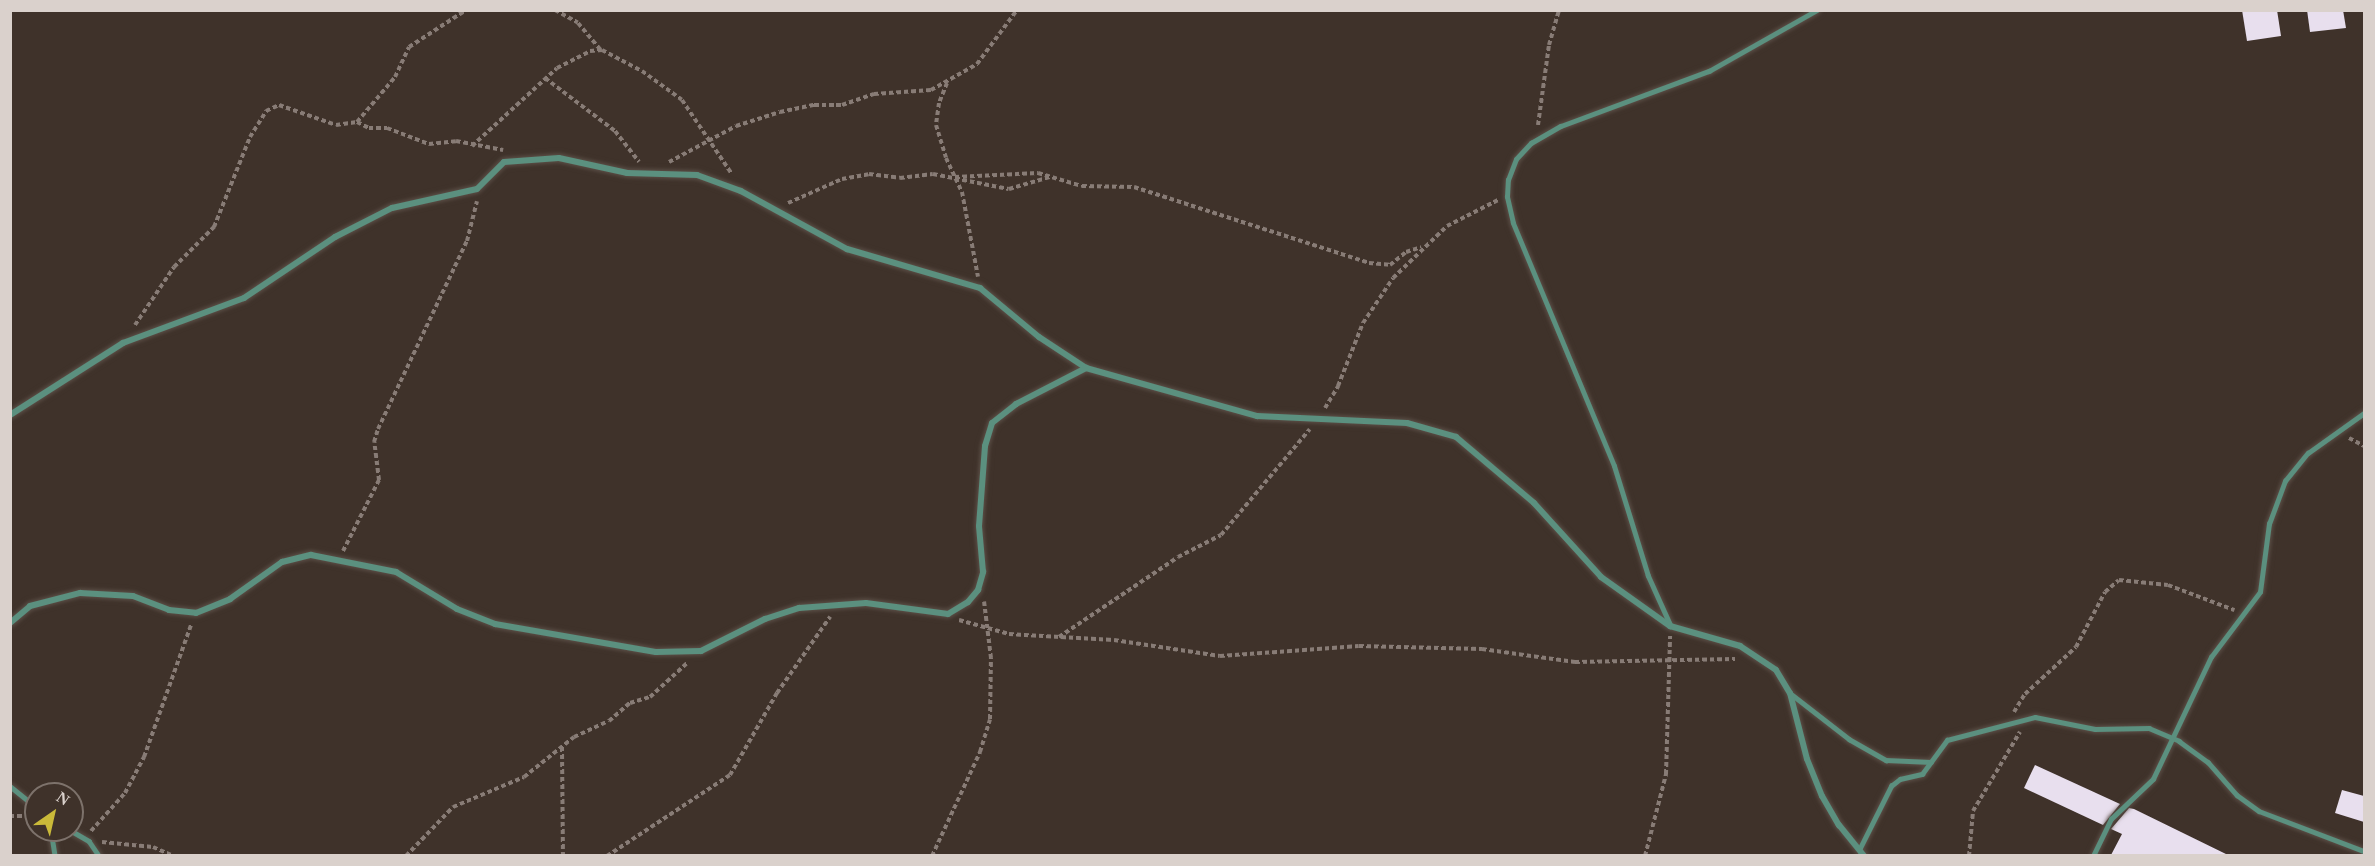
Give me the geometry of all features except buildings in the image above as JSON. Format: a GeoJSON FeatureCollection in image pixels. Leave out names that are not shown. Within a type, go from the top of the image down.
{"type":"FeatureCollection","features":[{"type":"Feature","properties":{"kind":"street"},"geometry":{"type":"LineString","coordinates":[[10,415],[123,343],[244,297],[334,237],[392,208],[477,189],[494,170],[514,159],[559,158],[645,173],[697,175],[741,191],[847,249],[980,288],[1039,338],[1086,368],[1218,407],[1287,420],[1407,423],[1456,437],[1534,503],[1601,577],[1670,626],[1740,646],[1759,656],[1776,670],[1790,693],[1807,759],[1822,796],[1862,853]]}},
{"type":"Feature","properties":{"kind":"street"},"geometry":{"type":"LineString","coordinates":[[10,623],[39,602],[80,593],[133,596],[169,610],[196,613],[230,599],[294,557],[337,558],[396,573],[471,616],[523,631],[656,652],[701,651],[765,619],[800,608],[839,604],[948,614],[959,609],[978,590],[983,572],[979,526],[987,433],[1008,409],[1086,368]]}},
{"type":"Feature","properties":{"kind":"lane"},"geometry":{"type":"LineString","coordinates":[[1670,626],[1648,576],[1614,466],[1513,223],[1507,197],[1515,159],[1531,143],[1561,126],[1709,71],[1817,10]]}},
{"type":"Feature","properties":{"kind":"lane"},"geometry":{"type":"LineString","coordinates":[[2093,855],[2111,819],[2153,779],[2170,737],[2211,657],[2225,633],[2245,614],[2260,592],[2269,524],[2285,481],[2308,453],[2364,413]]}},
{"type":"Feature","properties":{"kind":"lane"},"geometry":{"type":"LineString","coordinates":[[1790,693],[1848,739],[1886,760],[1931,762]]}},
{"type":"Feature","properties":{"kind":"lane"},"geometry":{"type":"LineString","coordinates":[[1862,853],[1891,786],[1900,779],[1922,774],[1947,740],[1958,734],[2029,718],[2095,729],[2140,726],[2170,737],[2208,762],[2236,795],[2259,811],[2363,853]]}},
{"type":"Feature","properties":{"kind":"lane"},"geometry":{"type":"LineString","coordinates":[[10,786],[24,797]]}},
{"type":"Feature","properties":{"kind":"lane"},"geometry":{"type":"LineString","coordinates":[[84,837],[90,841],[99,855]]}},
{"type":"Feature","properties":{"kind":"path"},"geometry":{"type":"LineString","coordinates":[[357,122],[395,76],[409,47],[466,10]]}},
{"type":"Feature","properties":{"kind":"path"},"geometry":{"type":"LineString","coordinates":[[555,10],[578,23],[602,50],[642,71],[682,100],[711,138],[741,191]]}},
{"type":"Feature","properties":{"kind":"path"},"geometry":{"type":"LineString","coordinates":[[661,172],[675,156],[711,138],[780,112],[814,105],[842,105],[874,93],[922,93],[948,82],[977,64],[1017,10]]}},
{"type":"Feature","properties":{"kind":"path"},"geometry":{"type":"LineString","coordinates":[[1531,143],[1543,107],[1549,45],[1559,11]]}},
{"type":"Feature","properties":{"kind":"path"},"geometry":{"type":"LineString","coordinates":[[472,146],[544,78],[576,56],[602,50]]}},
{"type":"Feature","properties":{"kind":"path"},"geometry":{"type":"LineString","coordinates":[[544,78],[615,131],[635,153],[645,173]]}},
{"type":"Feature","properties":{"kind":"path"},"geometry":{"type":"LineString","coordinates":[[948,82],[939,103],[936,125],[966,208],[980,288]]}},
{"type":"Feature","properties":{"kind":"path"},"geometry":{"type":"LineString","coordinates":[[123,343],[174,267],[214,227],[250,137],[266,111],[279,105],[336,124],[357,122],[369,128],[387,128],[429,144],[456,141],[472,146],[496,148],[514,159]]}},
{"type":"Feature","properties":{"kind":"path"},"geometry":{"type":"LineString","coordinates":[[955,179],[1002,173],[1050,177],[1082,186],[1122,185],[1154,192],[1364,263],[1390,266],[1406,252],[1421,248]]}},
{"type":"Feature","properties":{"kind":"path"},"geometry":{"type":"LineString","coordinates":[[771,208],[842,179],[869,174],[908,178],[933,174],[1009,189],[1050,177]]}},
{"type":"Feature","properties":{"kind":"path"},"geometry":{"type":"LineString","coordinates":[[337,558],[376,489],[378,429],[467,241],[474,221],[477,189]]}},
{"type":"Feature","properties":{"kind":"path"},"geometry":{"type":"LineString","coordinates":[[1058,637],[1178,557],[1221,535],[1284,465],[1317,419],[1338,386],[1376,300],[1421,248],[1474,210],[1507,197]]}},
{"type":"Feature","properties":{"kind":"path"},"geometry":{"type":"LineString","coordinates":[[2010,724],[2025,694],[2076,647],[2101,598],[2119,580],[2168,585],[2245,614]]}},
{"type":"Feature","properties":{"kind":"path"},"geometry":{"type":"LineString","coordinates":[[932,855],[987,734],[992,681],[989,630],[978,590]]}},
{"type":"Feature","properties":{"kind":"path"},"geometry":{"type":"LineString","coordinates":[[607,855],[730,775],[777,693],[839,604]]}},
{"type":"Feature","properties":{"kind":"path"},"geometry":{"type":"LineString","coordinates":[[84,835],[98,825],[118,802],[144,757],[196,613]]}},
{"type":"Feature","properties":{"kind":"path"},"geometry":{"type":"LineString","coordinates":[[948,614],[989,630],[1114,640],[1220,656],[1359,646],[1482,649],[1575,662],[1759,656]]}},
{"type":"Feature","properties":{"kind":"path"},"geometry":{"type":"LineString","coordinates":[[1645,855],[1666,774],[1667,659],[1670,626]]}},
{"type":"Feature","properties":{"kind":"path"},"geometry":{"type":"LineString","coordinates":[[406,855],[453,807],[504,788],[562,746],[616,717],[630,703],[650,697],[701,651]]}},
{"type":"Feature","properties":{"kind":"path"},"geometry":{"type":"LineString","coordinates":[[1969,855],[1973,811],[2029,718]]}},
{"type":"Feature","properties":{"kind":"path"},"geometry":{"type":"LineString","coordinates":[[562,746],[563,855]]}},
{"type":"Feature","properties":{"kind":"path"},"geometry":{"type":"LineString","coordinates":[[90,841],[153,847],[173,855]]}}]}
